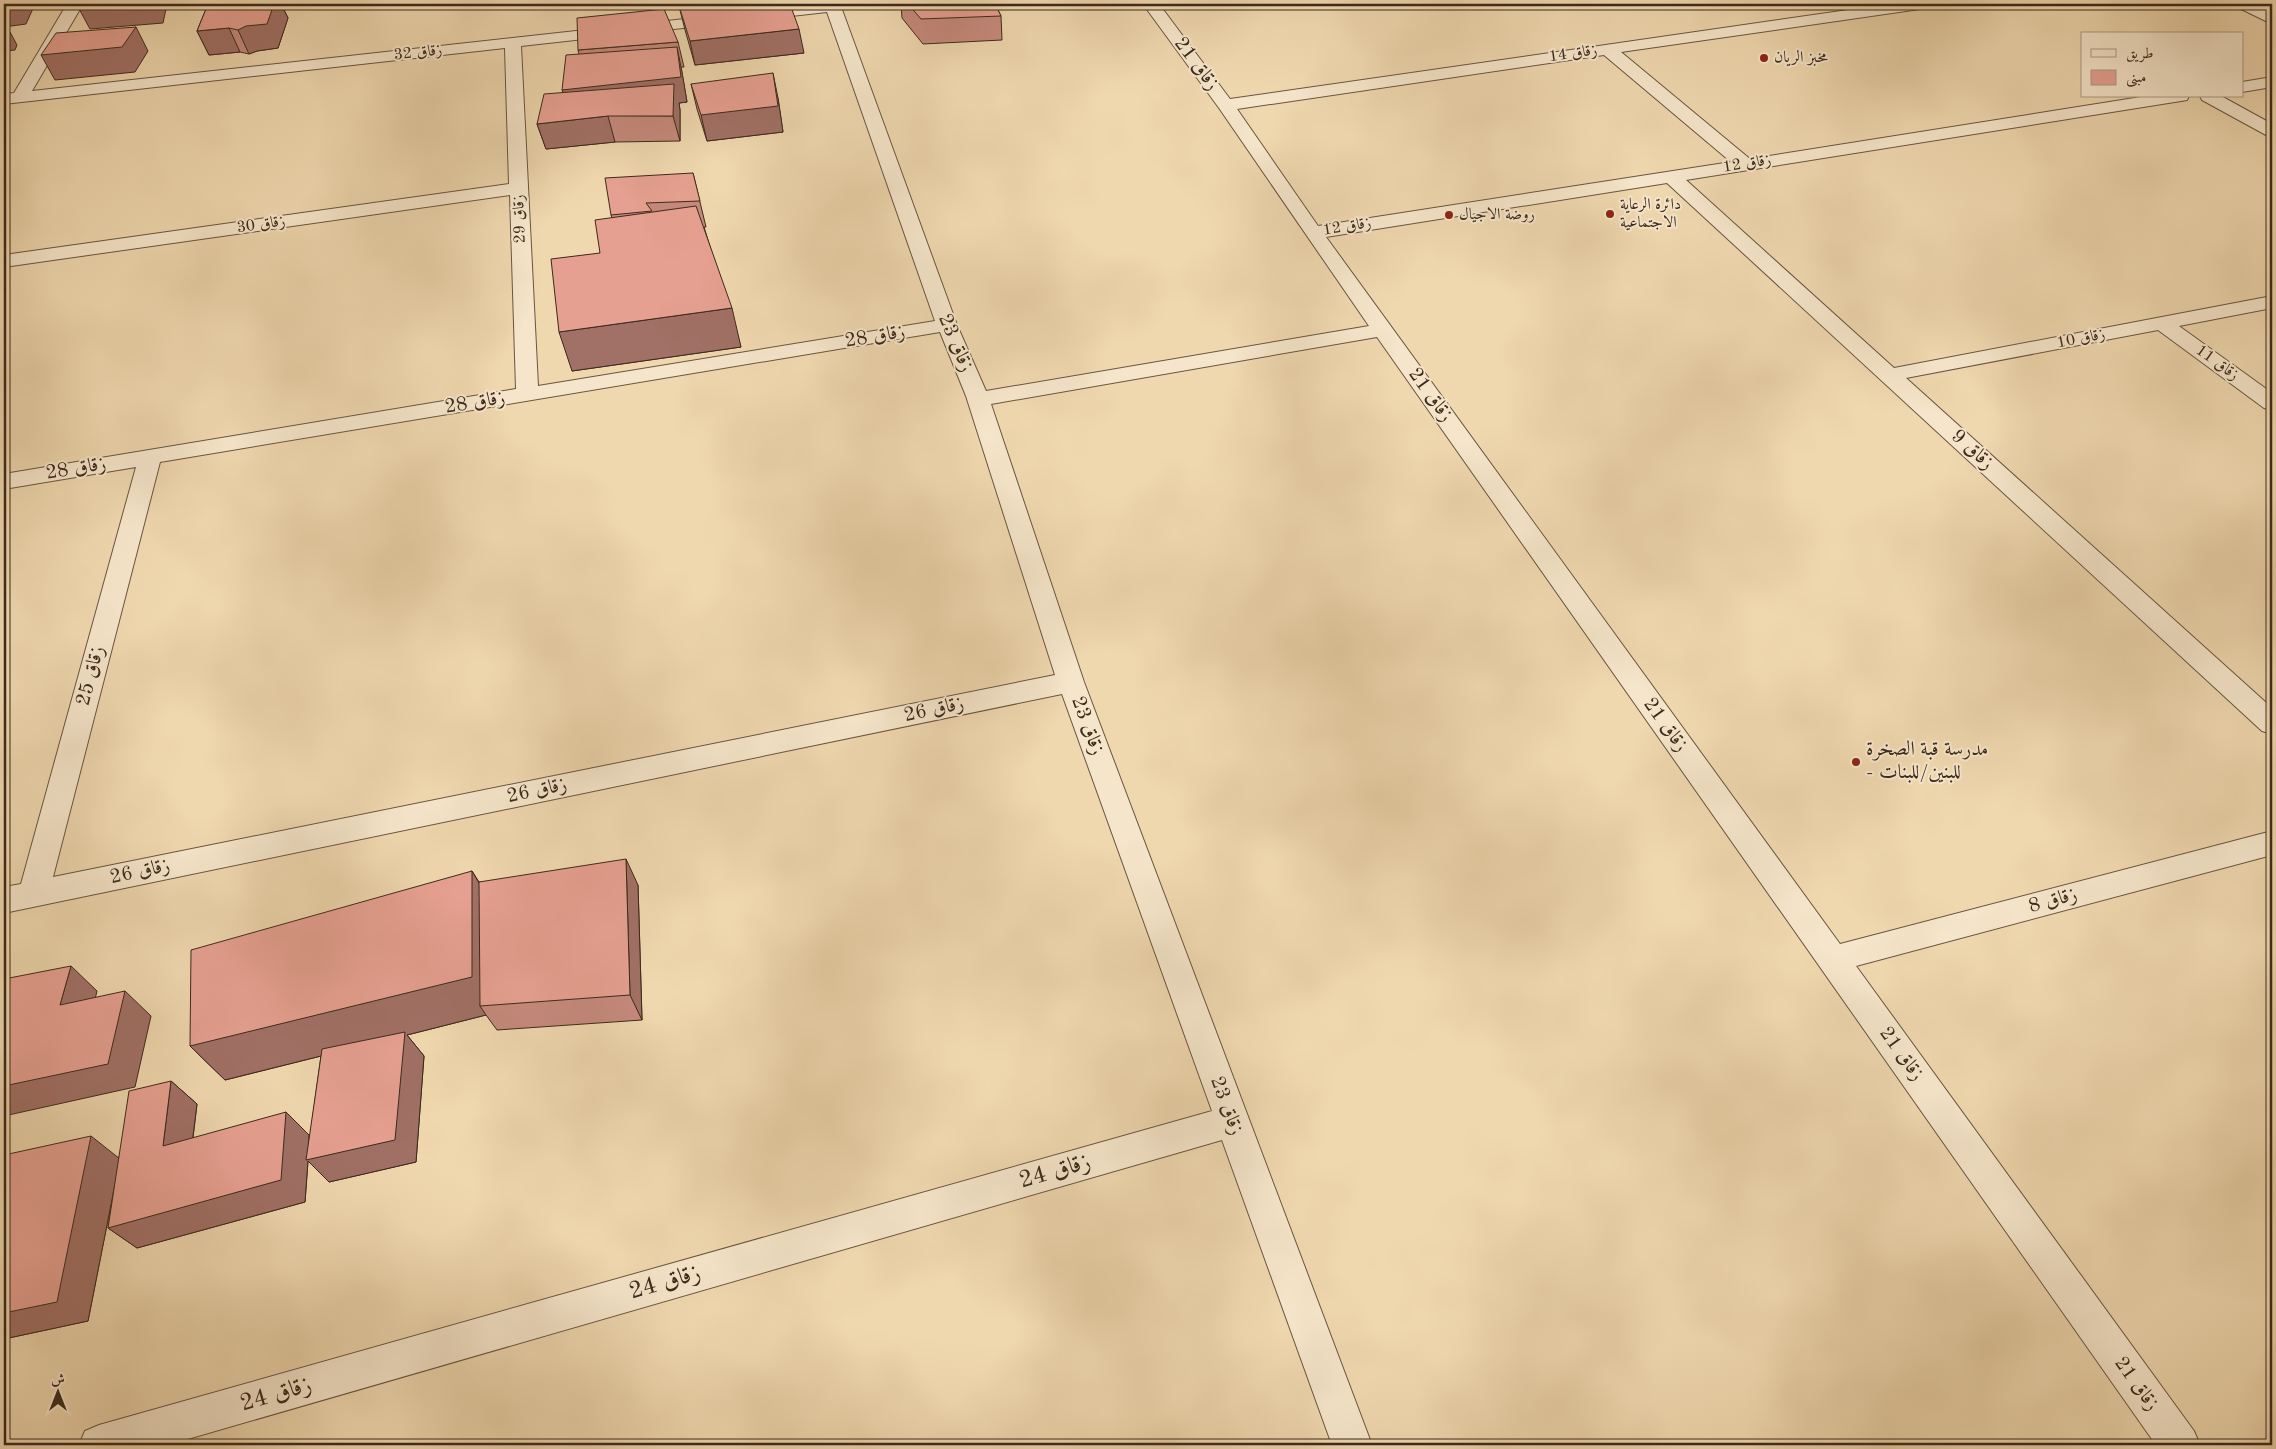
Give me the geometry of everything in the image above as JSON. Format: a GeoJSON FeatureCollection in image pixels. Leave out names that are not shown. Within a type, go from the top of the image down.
{"type":"FeatureCollection","features":[{"type":"Feature","properties":{"kind":"street"},"geometry":{"type":"LineString","coordinates":[[12,98],[75,4]]}},
{"type":"Feature","properties":{"kind":"street","name":"زقاق 21"},"geometry":{"type":"LineString","coordinates":[[1151,4],[1226,105],[1313,232],[2180,1445]]}},
{"type":"Feature","properties":{"kind":"street","name":"زقاق 14"},"geometry":{"type":"LineString","coordinates":[[1226,105],[1920,4]]}},
{"type":"Feature","properties":{"kind":"street"},"geometry":{"type":"LineString","coordinates":[[2242,4],[2272,19]]}},
{"type":"Feature","properties":{"kind":"street","name":"زقاق 32"},"geometry":{"type":"LineString","coordinates":[[12,98],[832,5]]}},
{"type":"Feature","properties":{"kind":"street","name":"زقاق 23"},"geometry":{"type":"LineString","coordinates":[[832,5],[947,325],[978,399],[1071,682],[1352,1445]]}},
{"type":"Feature","properties":{"kind":"street","name":"زقاق 29"},"geometry":{"type":"LineString","coordinates":[[513,42],[527,395]]}},
{"type":"Feature","properties":{"kind":"street"},"geometry":{"type":"LineString","coordinates":[[1607,49],[1745,164]]}},
{"type":"Feature","properties":{"kind":"street"},"geometry":{"type":"LineString","coordinates":[[2244,87],[2272,82]]}},
{"type":"Feature","properties":{"kind":"street","name":"زقاق 12"},"geometry":{"type":"LineString","coordinates":[[1313,232],[2168,98]]}},
{"type":"Feature","properties":{"kind":"street"},"geometry":{"type":"LineString","coordinates":[[2212,98],[2272,132]]}},
{"type":"Feature","properties":{"kind":"street","name":"زقاق 9"},"geometry":{"type":"LineString","coordinates":[[1671,176],[2272,724]]}},
{"type":"Feature","properties":{"kind":"street","name":"زقاق 30"},"geometry":{"type":"LineString","coordinates":[[4,262],[518,188]]}},
{"type":"Feature","properties":{"kind":"street","name":"زقاق 10"},"geometry":{"type":"LineString","coordinates":[[1890,375],[2272,302]]}},
{"type":"Feature","properties":{"kind":"street","name":"زقاق 11"},"geometry":{"type":"LineString","coordinates":[[2162,323],[2272,403]]}},
{"type":"Feature","properties":{"kind":"street","name":"زقاق 28"},"geometry":{"type":"LineString","coordinates":[[4,481],[947,325]]}},
{"type":"Feature","properties":{"kind":"street"},"geometry":{"type":"LineString","coordinates":[[978,399],[1383,330]]}},
{"type":"Feature","properties":{"kind":"street","name":"زقاق 25"},"geometry":{"type":"LineString","coordinates":[[33,894],[150,457]]}},
{"type":"Feature","properties":{"kind":"street","name":"زقاق 26"},"geometry":{"type":"LineString","coordinates":[[4,900],[1071,682]]}},
{"type":"Feature","properties":{"kind":"street","name":"زقاق 8"},"geometry":{"type":"LineString","coordinates":[[1834,960],[2272,843]]}},
{"type":"Feature","properties":{"kind":"street","name":"زقاق 24"},"geometry":{"type":"LineString","coordinates":[[99,1445],[1232,1121]]}},
{"type":"Feature","properties":{"kind":"building"},"geometry":{"type":"Polygon","coordinates":[[[208,4],[274,4],[267,24],[246,26],[238,30],[229,28],[197,31],[208,4]]]}},
{"type":"Feature","properties":{"kind":"building"},"geometry":{"type":"Polygon","coordinates":[[[705,4],[790,4],[799,29],[690,41],[679,6],[705,4]]]}},
{"type":"Feature","properties":{"kind":"building"},"geometry":{"type":"Polygon","coordinates":[[[908,4],[995,4],[1001,16],[921,19],[908,4]]]}},
{"type":"Feature","properties":{"kind":"building"},"geometry":{"type":"Polygon","coordinates":[[[664,9],[678,42],[578,50],[577,18],[664,9]]]}},
{"type":"Feature","properties":{"kind":"building"},"geometry":{"type":"Polygon","coordinates":[[[136,27],[122,47],[41,55],[56,33],[136,27]]]}},
{"type":"Feature","properties":{"kind":"building"},"geometry":{"type":"Polygon","coordinates":[[[10,32],[7,38],[4,38],[4,33],[10,32]]]}},
{"type":"Feature","properties":{"kind":"building"},"geometry":{"type":"Polygon","coordinates":[[[677,47],[681,77],[562,90],[566,55],[677,47]]]}},
{"type":"Feature","properties":{"kind":"building"},"geometry":{"type":"Polygon","coordinates":[[[773,73],[778,106],[701,115],[691,84],[773,73]]]}},
{"type":"Feature","properties":{"kind":"building"},"geometry":{"type":"Polygon","coordinates":[[[674,84],[673,116],[608,116],[537,124],[544,94],[674,84]]]}},
{"type":"Feature","properties":{"kind":"building"},"geometry":{"type":"Polygon","coordinates":[[[693,173],[700,201],[646,203],[652,211],[611,215],[605,178],[693,173]]]}},
{"type":"Feature","properties":{"kind":"building"},"geometry":{"type":"Polygon","coordinates":[[[696,206],[732,308],[559,332],[551,259],[600,253],[595,220],[696,206]]]}},
{"type":"Feature","properties":{"kind":"building"},"geometry":{"type":"Polygon","coordinates":[[[626,859],[630,995],[480,1006],[479,882],[626,859]]]}},
{"type":"Feature","properties":{"kind":"building"},"geometry":{"type":"Polygon","coordinates":[[[472,871],[472,977],[190,1046],[191,950],[472,871]]]}},
{"type":"Feature","properties":{"kind":"building"},"geometry":{"type":"Polygon","coordinates":[[[71,966],[60,1005],[125,991],[108,1064],[4,1086],[4,979],[71,966]]]}},
{"type":"Feature","properties":{"kind":"building"},"geometry":{"type":"Polygon","coordinates":[[[405,1032],[395,1140],[306,1160],[322,1049],[405,1032]]]}},
{"type":"Feature","properties":{"kind":"building"},"geometry":{"type":"Polygon","coordinates":[[[171,1081],[163,1146],[286,1112],[281,1180],[108,1228],[129,1091],[171,1081]]]}},
{"type":"Feature","properties":{"kind":"building"},"geometry":{"type":"Polygon","coordinates":[[[91,1136],[57,1302],[4,1313],[4,1155],[91,1136]]]}},
{"type":"Feature","properties":{"kind":"place","name":"مخبز الريان"},"geometry":{"type":"Point","coordinates":[1764,58]}},
{"type":"Feature","properties":{"kind":"place","name":"دائرة الرعاية الاجتماعية"},"geometry":{"type":"Point","coordinates":[1610,214]}},
{"type":"Feature","properties":{"kind":"place","name":"روضة الاجيال"},"geometry":{"type":"Point","coordinates":[1449,215]}},
{"type":"Feature","properties":{"kind":"place","name":"مدرسة قبة الصخرة - للبنين/للبنات"},"geometry":{"type":"Point","coordinates":[1856,762]}}]}
